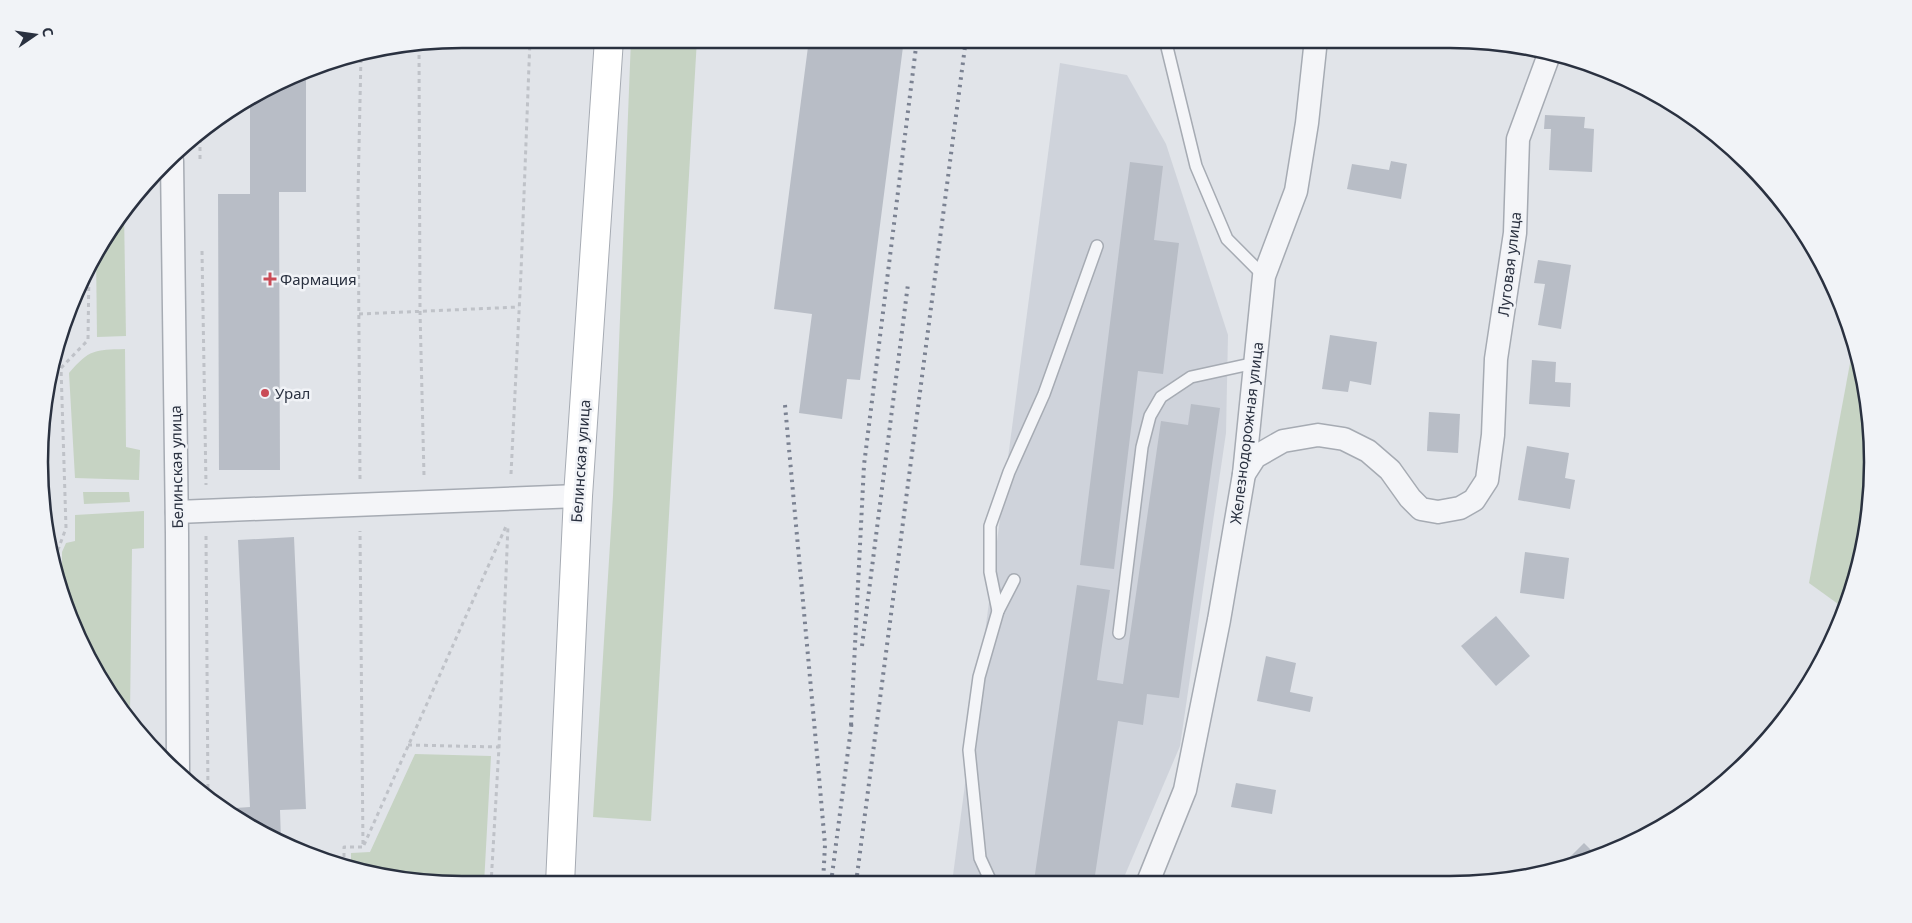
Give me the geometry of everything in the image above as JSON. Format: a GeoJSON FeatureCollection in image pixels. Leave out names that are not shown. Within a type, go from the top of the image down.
{"type":"FeatureCollection","features":[{"type":"Feature","properties":{"kind":"main road","name":"Белинская улица"},"geometry":{"type":"LineString","coordinates":[[560,876],[578,496],[608,48]]}},
{"type":"Feature","properties":{"kind":"street","name":"Железнодорожная улица"},"geometry":{"type":"LineString","coordinates":[[1150,876],[1185,790],[1219,620],[1244,474],[1264,276],[1296,191],[1307,123],[1315,48]]}},
{"type":"Feature","properties":{"kind":"street","name":"Луговая улица"},"geometry":{"type":"LineString","coordinates":[[1244,474],[1255,457],[1284,441],[1318,435],[1344,439],[1368,451],[1390,470],[1410,498],[1421,509],[1438,512],[1460,508],[1474,500],[1486,480],[1493,435],[1496,359],[1516,233],[1518,139],[1547,59]]}},
{"type":"Feature","properties":{"kind":"street","name":"Белинская улица"},"geometry":{"type":"LineString","coordinates":[[172,166],[177,512],[178,763]]}},
{"type":"Feature","properties":{"kind":"street"},"geometry":{"type":"LineString","coordinates":[[177,512],[578,496]]}},
{"type":"Feature","properties":{"kind":"lane"},"geometry":{"type":"LineString","coordinates":[[1167,48],[1196,166],[1226,240],[1264,276]]}},
{"type":"Feature","properties":{"kind":"lane"},"geometry":{"type":"LineString","coordinates":[[998,611],[990,572],[990,526],[1009,472],[1044,394],[1097,246]]}},
{"type":"Feature","properties":{"kind":"lane"},"geometry":{"type":"LineString","coordinates":[[1119,633],[1142,447],[1150,416],[1161,397],[1190,377],[1255,363]]}},
{"type":"Feature","properties":{"kind":"lane"},"geometry":{"type":"LineString","coordinates":[[988,876],[980,858],[969,750],[979,677],[998,611],[1014,580]]}},
{"type":"Feature","properties":{"kind":"path"},"geometry":{"type":"LineString","coordinates":[[510,500],[530,48]]}},
{"type":"Feature","properties":{"kind":"path"},"geometry":{"type":"LineString","coordinates":[[420,50],[420,311],[424,502]]}},
{"type":"Feature","properties":{"kind":"path"},"geometry":{"type":"LineString","coordinates":[[361,60],[358,194],[363,847]]}},
{"type":"Feature","properties":{"kind":"path"},"geometry":{"type":"LineString","coordinates":[[200,141],[200,161]]}},
{"type":"Feature","properties":{"kind":"path"},"geometry":{"type":"LineString","coordinates":[[202,251],[208,789]]}},
{"type":"Feature","properties":{"kind":"path"},"geometry":{"type":"LineString","coordinates":[[57,551],[66,528],[61,368],[88,340],[89,281]]}},
{"type":"Feature","properties":{"kind":"path"},"geometry":{"type":"LineString","coordinates":[[359,314],[519,307]]}},
{"type":"Feature","properties":{"kind":"path"},"geometry":{"type":"LineString","coordinates":[[363,847],[508,520],[499,747],[491,876]]}},
{"type":"Feature","properties":{"kind":"path"},"geometry":{"type":"LineString","coordinates":[[408,745],[499,747]]}},
{"type":"Feature","properties":{"kind":"path"},"geometry":{"type":"LineString","coordinates":[[344,858],[344,847],[363,847]]}},
{"type":"Feature","properties":{"kind":"shaded area"},"geometry":{"type":"Polygon","coordinates":[[[1060,63],[1127,75],[1166,144],[1228,335],[1226,433],[1180,746],[1125,876],[953,876],[1060,63]]]}},
{"type":"Feature","properties":{"kind":"green space"},"geometry":{"type":"Polygon","coordinates":[[[631,48],[696,48],[651,821],[593,817],[613,496],[631,48]]]}},
{"type":"Feature","properties":{"kind":"green space"},"geometry":{"type":"Polygon","coordinates":[[[124,221],[126,336],[97,337],[96,267],[124,221]]]}},
{"type":"Feature","properties":{"kind":"green space"},"geometry":{"type":"Polygon","coordinates":[[[125,349],[126,447],[140,450],[139,480],[75,478],[69,373],[82,359],[93,352],[125,349]]]}},
{"type":"Feature","properties":{"kind":"green space"},"geometry":{"type":"Polygon","coordinates":[[[1851,358],[1857,381],[1864,434],[1864,489],[1857,542],[1839,605],[1809,583],[1851,358]]]}},
{"type":"Feature","properties":{"kind":"green space"},"geometry":{"type":"Polygon","coordinates":[[[83,492],[129,492],[130,502],[84,504],[83,492]]]}},
{"type":"Feature","properties":{"kind":"green space"},"geometry":{"type":"Polygon","coordinates":[[[144,511],[144,548],[132,549],[130,710],[117,692],[90,645],[69,595],[62,569],[62,552],[66,543],[75,541],[75,515],[144,511]]]}},
{"type":"Feature","properties":{"kind":"green space"},"geometry":{"type":"Polygon","coordinates":[[[415,754],[491,756],[484,876],[434,875],[407,872],[351,860],[351,853],[370,852],[415,754]]]}},
{"type":"Feature","properties":{"kind":"building"},"geometry":{"type":"Polygon","coordinates":[[[808,48],[903,48],[860,380],[847,379],[842,419],[799,413],[812,314],[774,309],[808,48]]]}},
{"type":"Feature","properties":{"kind":"building"},"geometry":{"type":"Polygon","coordinates":[[[306,78],[306,192],[279,192],[280,470],[219,470],[218,194],[250,194],[250,105],[306,78]]]}},
{"type":"Feature","properties":{"kind":"building"},"geometry":{"type":"Polygon","coordinates":[[[1545,115],[1585,117],[1584,128],[1594,129],[1592,172],[1549,170],[1551,129],[1544,129],[1545,115]]]}},
{"type":"Feature","properties":{"kind":"building"},"geometry":{"type":"Polygon","coordinates":[[[1391,161],[1407,164],[1401,199],[1347,189],[1352,164],[1389,170],[1391,161]]]}},
{"type":"Feature","properties":{"kind":"building"},"geometry":{"type":"Polygon","coordinates":[[[1130,162],[1163,166],[1154,240],[1179,243],[1163,374],[1138,371],[1114,569],[1080,565],[1130,162]]]}},
{"type":"Feature","properties":{"kind":"building"},"geometry":{"type":"Polygon","coordinates":[[[1538,260],[1571,265],[1561,329],[1538,325],[1545,284],[1534,283],[1538,260]]]}},
{"type":"Feature","properties":{"kind":"building"},"geometry":{"type":"Polygon","coordinates":[[[1330,335],[1377,342],[1371,385],[1350,381],[1348,392],[1322,389],[1330,335]]]}},
{"type":"Feature","properties":{"kind":"building"},"geometry":{"type":"Polygon","coordinates":[[[1532,360],[1556,362],[1555,382],[1571,383],[1570,407],[1529,404],[1532,360]]]}},
{"type":"Feature","properties":{"kind":"building"},"geometry":{"type":"Polygon","coordinates":[[[1191,404],[1220,408],[1179,698],[1147,694],[1143,725],[1118,721],[1095,876],[1035,876],[1077,585],[1110,590],[1097,680],[1123,684],[1161,421],[1188,425],[1191,404]]]}},
{"type":"Feature","properties":{"kind":"building"},"geometry":{"type":"Polygon","coordinates":[[[1429,412],[1460,414],[1458,453],[1427,451],[1429,412]]]}},
{"type":"Feature","properties":{"kind":"building"},"geometry":{"type":"Polygon","coordinates":[[[1527,446],[1569,453],[1565,478],[1575,480],[1570,509],[1518,500],[1527,446]]]}},
{"type":"Feature","properties":{"kind":"building"},"geometry":{"type":"Polygon","coordinates":[[[294,537],[306,809],[280,810],[281,834],[234,808],[250,807],[238,540],[294,537]]]}},
{"type":"Feature","properties":{"kind":"building"},"geometry":{"type":"Polygon","coordinates":[[[1525,552],[1569,558],[1564,599],[1520,593],[1525,552]]]}},
{"type":"Feature","properties":{"kind":"building"},"geometry":{"type":"Polygon","coordinates":[[[1496,616],[1530,656],[1496,686],[1461,646],[1496,616]]]}},
{"type":"Feature","properties":{"kind":"building"},"geometry":{"type":"Polygon","coordinates":[[[1266,656],[1296,663],[1290,692],[1313,697],[1310,712],[1257,701],[1266,656]]]}},
{"type":"Feature","properties":{"kind":"building"},"geometry":{"type":"Polygon","coordinates":[[[1236,783],[1276,790],[1272,814],[1231,807],[1236,783]]]}},
{"type":"Feature","properties":{"kind":"building"},"geometry":{"type":"Polygon","coordinates":[[[1584,843],[1592,851],[1584,854],[1569,858],[1584,843]]]}},
{"type":"Feature","properties":{"kind":"railway"},"geometry":{"type":"LineString","coordinates":[[851,725],[864,465],[916,48]]}},
{"type":"Feature","properties":{"kind":"railway"},"geometry":{"type":"LineString","coordinates":[[857,876],[965,48]]}},
{"type":"Feature","properties":{"kind":"railway"},"geometry":{"type":"LineString","coordinates":[[862,646],[908,284]]}},
{"type":"Feature","properties":{"kind":"railway"},"geometry":{"type":"LineString","coordinates":[[785,405],[825,845],[823,876]]}},
{"type":"Feature","properties":{"kind":"railway"},"geometry":{"type":"LineString","coordinates":[[832,876],[852,720]]}},
{"type":"Feature","properties":{"kind":"place","name":"Фармация"},"geometry":{"type":"Point","coordinates":[270,279]}},
{"type":"Feature","properties":{"kind":"place","name":"Урал"},"geometry":{"type":"Point","coordinates":[265,393]}}]}
